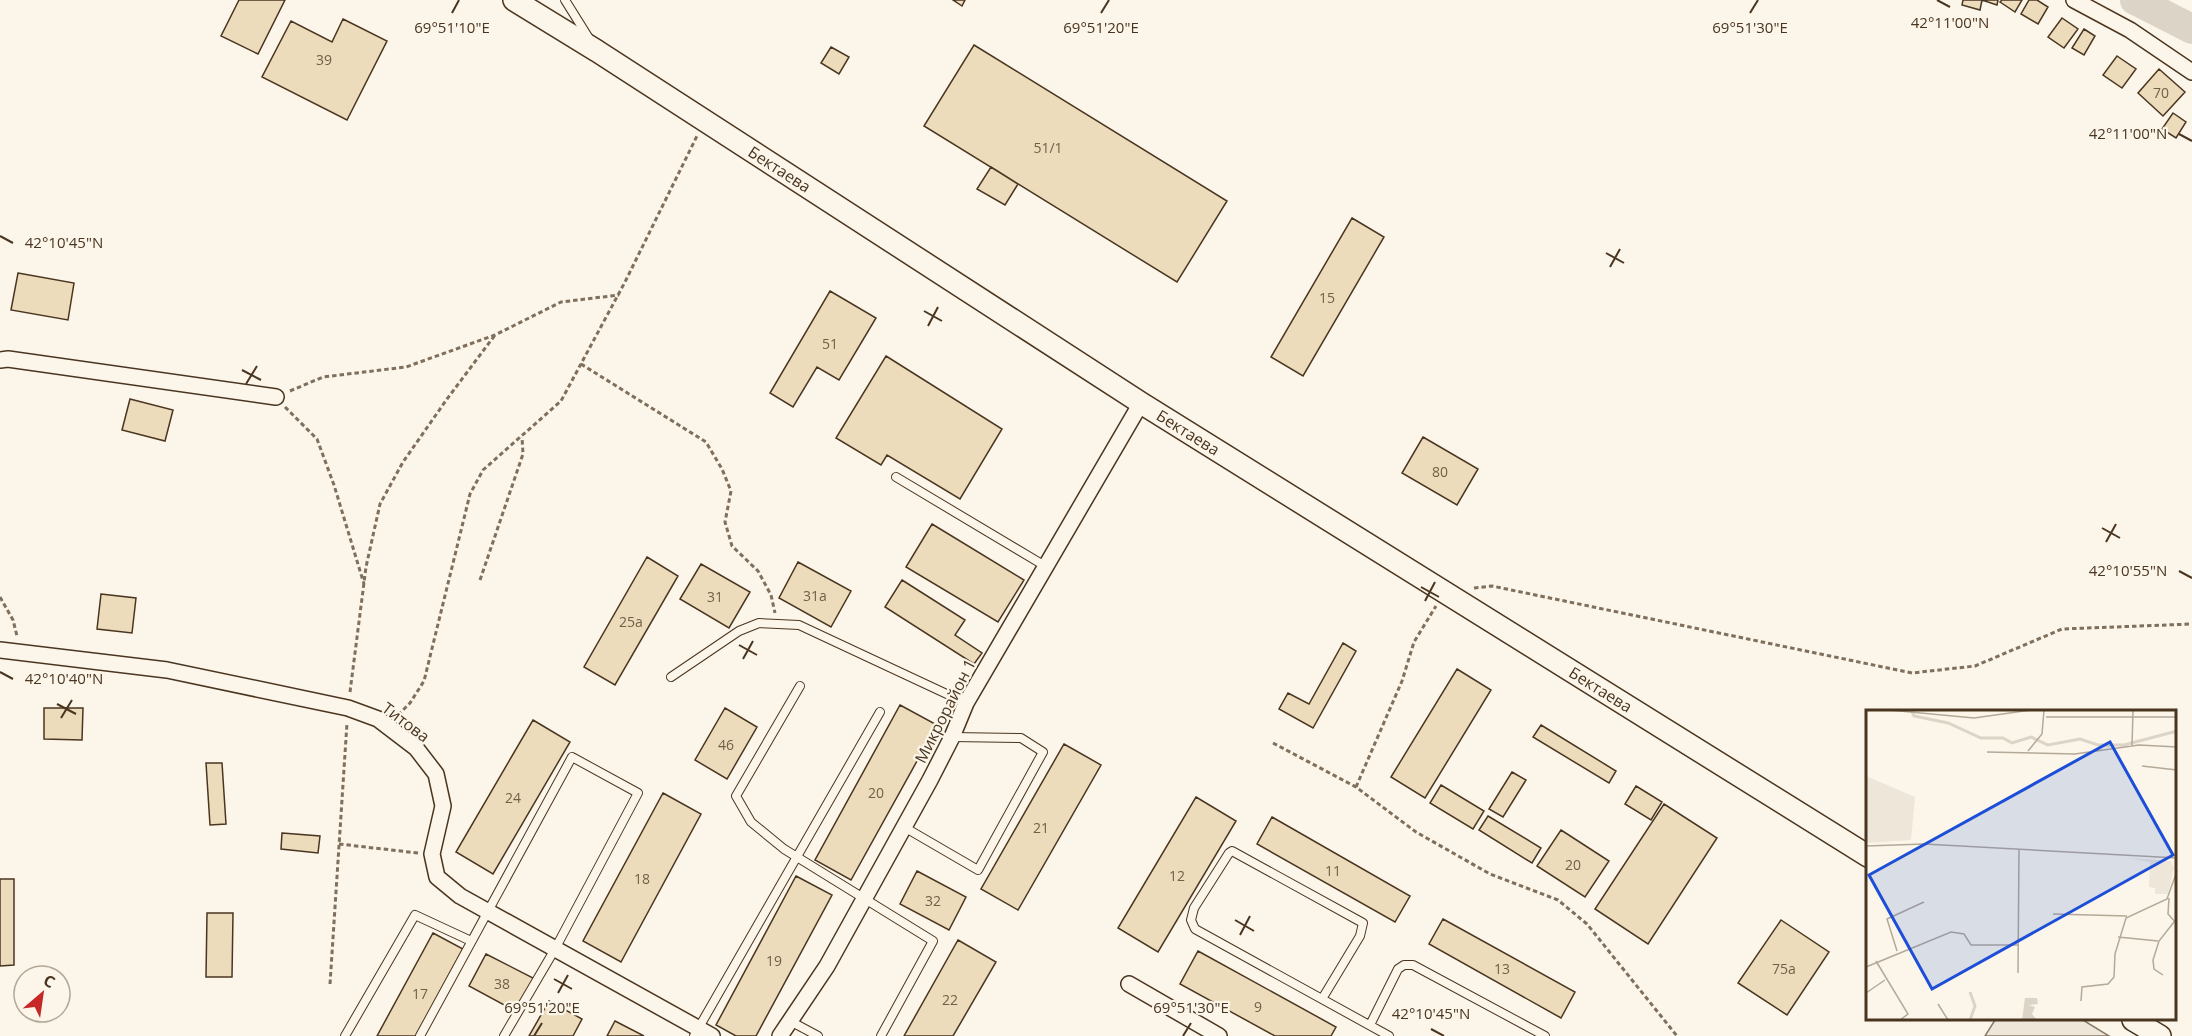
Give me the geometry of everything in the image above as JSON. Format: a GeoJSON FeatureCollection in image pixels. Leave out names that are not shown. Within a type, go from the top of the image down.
{"type":"FeatureCollection","features":[{"type":"Feature","properties":{"kind":"street","name":"Бектаева"},"geometry":{"type":"LineString","coordinates":[[514,0],[597,51],[1141,403],[1866,855]]}},
{"type":"Feature","properties":{"kind":"street"},"geometry":{"type":"LineString","coordinates":[[2074,0],[2130,30],[2192,72]]}},
{"type":"Feature","properties":{"kind":"street"},"geometry":{"type":"LineString","coordinates":[[0,360],[8,359],[276,397]]}},
{"type":"Feature","properties":{"kind":"street","name":"Микрорайон 1"},"geometry":{"type":"LineString","coordinates":[[780,1036],[827,966],[952,737],[966,702],[1141,403]]}},
{"type":"Feature","properties":{"kind":"street","name":"Титова"},"geometry":{"type":"LineString","coordinates":[[0,650],[167,670],[348,708],[378,719],[416,748],[436,774],[443,806],[432,854]]}},
{"type":"Feature","properties":{"kind":"street"},"geometry":{"type":"LineString","coordinates":[[432,854],[437,877],[460,896],[696,1032],[712,1036]]}},
{"type":"Feature","properties":{"kind":"street"},"geometry":{"type":"LineString","coordinates":[[1130,984],[1219,1036]]}},
{"type":"Feature","properties":{"kind":"lane"},"geometry":{"type":"LineString","coordinates":[[565,0],[597,51]]}},
{"type":"Feature","properties":{"kind":"lane"},"geometry":{"type":"LineString","coordinates":[[896,477],[1045,566]]}},
{"type":"Feature","properties":{"kind":"lane"},"geometry":{"type":"LineString","coordinates":[[671,677],[740,632],[759,623],[799,625],[966,702]]}},
{"type":"Feature","properties":{"kind":"lane"},"geometry":{"type":"LineString","coordinates":[[800,686],[736,796],[751,822],[797,857],[933,941],[881,1036]]}},
{"type":"Feature","properties":{"kind":"lane"},"geometry":{"type":"LineString","coordinates":[[696,1032],[880,712]]}},
{"type":"Feature","properties":{"kind":"lane"},"geometry":{"type":"LineString","coordinates":[[904,827],[978,870],[1043,753],[1021,738],[952,737]]}},
{"type":"Feature","properties":{"kind":"lane"},"geometry":{"type":"LineString","coordinates":[[420,1036],[572,757],[638,793],[555,949],[504,1036]]}},
{"type":"Feature","properties":{"kind":"lane"},"geometry":{"type":"LineString","coordinates":[[1322,999],[1360,936],[1363,923],[1232,851],[1194,909],[1191,920],[1196,928],[1322,999],[1389,1036]]}},
{"type":"Feature","properties":{"kind":"lane"},"geometry":{"type":"LineString","coordinates":[[345,1036],[415,915],[471,941]]}},
{"type":"Feature","properties":{"kind":"lane"},"geometry":{"type":"LineString","coordinates":[[1370,1025],[1398,969],[1404,965],[1413,965],[1545,1036]]}},
{"type":"Feature","properties":{"kind":"lane"},"geometry":{"type":"LineString","coordinates":[[790,1021],[818,1036]]}},
{"type":"Feature","properties":{"kind":"path"},"geometry":{"type":"LineString","coordinates":[[387,726],[410,703],[424,681],[470,494],[483,470],[561,401],[619,295],[705,121]]}},
{"type":"Feature","properties":{"kind":"path"},"geometry":{"type":"LineString","coordinates":[[364,585],[334,485],[317,439],[276,397],[323,376],[406,367],[495,335],[561,302],[619,295]]}},
{"type":"Feature","properties":{"kind":"path"},"geometry":{"type":"LineString","coordinates":[[330,984],[348,708],[364,585],[380,504],[403,462],[495,335]]}},
{"type":"Feature","properties":{"kind":"path"},"geometry":{"type":"LineString","coordinates":[[581,364],[706,442],[722,469],[731,491],[725,522],[732,546],[758,571],[771,595],[777,624]]}},
{"type":"Feature","properties":{"kind":"path"},"geometry":{"type":"LineString","coordinates":[[480,580],[523,454],[522,436]]}},
{"type":"Feature","properties":{"kind":"path"},"geometry":{"type":"LineString","coordinates":[[1356,788],[1402,681],[1414,642],[1445,592],[1492,586],[1912,673],[1975,666],[2062,629],[2192,624]]}},
{"type":"Feature","properties":{"kind":"path"},"geometry":{"type":"LineString","coordinates":[[0,597],[13,620],[22,652]]}},
{"type":"Feature","properties":{"kind":"path"},"geometry":{"type":"LineString","coordinates":[[1273,743],[1356,788],[1416,832],[1490,874],[1558,900],[1587,924],[1677,1036]]}},
{"type":"Feature","properties":{"kind":"path"},"geometry":{"type":"LineString","coordinates":[[339,844],[432,854]]}},
{"type":"Feature","properties":{"kind":"shaded area"},"geometry":{"type":"Polygon","coordinates":[[[1994,1021],[2085,1021],[2109,1036],[1985,1036],[1994,1021]]]}},
{"type":"Feature","properties":{"kind":"building"},"geometry":{"type":"Polygon","coordinates":[[[239,0],[285,0],[258,54],[221,36],[239,0]]]}},
{"type":"Feature","properties":{"kind":"building"},"geometry":{"type":"Polygon","coordinates":[[[953,0],[965,0],[962,6],[953,0]]]}},
{"type":"Feature","properties":{"kind":"building"},"geometry":{"type":"Polygon","coordinates":[[[1963,0],[1982,0],[1980,10],[1962,5],[1963,0]]]}},
{"type":"Feature","properties":{"kind":"building"},"geometry":{"type":"Polygon","coordinates":[[[1982,0],[1998,0],[1997,5],[1982,0]]]}},
{"type":"Feature","properties":{"kind":"building"},"geometry":{"type":"Polygon","coordinates":[[[2002,0],[2022,0],[2015,12],[2000,2],[2002,0]]]}},
{"type":"Feature","properties":{"kind":"building"},"geometry":{"type":"Polygon","coordinates":[[[2029,0],[2037,0],[2048,7],[2038,24],[2021,14],[2029,0]]]}},
{"type":"Feature","properties":{"kind":"building"},"geometry":{"type":"Polygon","coordinates":[[[2062,18],[2078,29],[2064,48],[2048,37],[2062,18]]]}},
{"type":"Feature","properties":{"kind":"building"},"geometry":{"type":"Polygon","coordinates":[[[343,19],[387,41],[347,120],[262,77],[291,21],[332,42],[343,19]]]}},
{"type":"Feature","properties":{"kind":"building"},"geometry":{"type":"Polygon","coordinates":[[[2084,29],[2095,36],[2084,55],[2072,48],[2084,29]]]}},
{"type":"Feature","properties":{"kind":"building"},"geometry":{"type":"Polygon","coordinates":[[[974,45],[1227,201],[1177,282],[924,126],[974,45]]]}},
{"type":"Feature","properties":{"kind":"building"},"geometry":{"type":"Polygon","coordinates":[[[831,47],[849,57],[839,74],[821,63],[831,47]]]}},
{"type":"Feature","properties":{"kind":"building"},"geometry":{"type":"Polygon","coordinates":[[[2117,56],[2136,69],[2122,88],[2103,75],[2117,56]]]}},
{"type":"Feature","properties":{"kind":"building"},"geometry":{"type":"Polygon","coordinates":[[[2159,69],[2185,92],[2163,116],[2138,93],[2159,69]]]}},
{"type":"Feature","properties":{"kind":"building"},"geometry":{"type":"Polygon","coordinates":[[[2173,113],[2186,122],[2176,138],[2162,129],[2173,113]]]}},
{"type":"Feature","properties":{"kind":"building"},"geometry":{"type":"Polygon","coordinates":[[[991,167],[1018,184],[1005,205],[977,189],[991,167]]]}},
{"type":"Feature","properties":{"kind":"building"},"geometry":{"type":"Polygon","coordinates":[[[1352,218],[1384,237],[1303,376],[1271,357],[1352,218]]]}},
{"type":"Feature","properties":{"kind":"building"},"geometry":{"type":"Polygon","coordinates":[[[18,273],[74,283],[68,320],[11,310],[18,273]]]}},
{"type":"Feature","properties":{"kind":"building"},"geometry":{"type":"Polygon","coordinates":[[[830,291],[876,318],[839,380],[817,367],[793,407],[770,393],[830,291]]]}},
{"type":"Feature","properties":{"kind":"building"},"geometry":{"type":"Polygon","coordinates":[[[886,356],[1002,429],[960,499],[887,455],[881,465],[836,438],[886,356]]]}},
{"type":"Feature","properties":{"kind":"building"},"geometry":{"type":"Polygon","coordinates":[[[130,399],[173,410],[165,441],[122,430],[130,399]]]}},
{"type":"Feature","properties":{"kind":"building"},"geometry":{"type":"Polygon","coordinates":[[[1423,437],[1478,469],[1457,505],[1402,473],[1423,437]]]}},
{"type":"Feature","properties":{"kind":"building"},"geometry":{"type":"Polygon","coordinates":[[[932,524],[1024,580],[998,622],[906,567],[932,524]]]}},
{"type":"Feature","properties":{"kind":"building"},"geometry":{"type":"Polygon","coordinates":[[[647,557],[678,576],[615,685],[584,667],[647,557]]]}},
{"type":"Feature","properties":{"kind":"building"},"geometry":{"type":"Polygon","coordinates":[[[798,562],[851,591],[831,627],[779,598],[798,562]]]}},
{"type":"Feature","properties":{"kind":"building"},"geometry":{"type":"Polygon","coordinates":[[[701,564],[750,592],[729,628],[680,599],[701,564]]]}},
{"type":"Feature","properties":{"kind":"building"},"geometry":{"type":"Polygon","coordinates":[[[902,580],[965,620],[955,635],[982,653],[974,664],[885,607],[902,580]]]}},
{"type":"Feature","properties":{"kind":"building"},"geometry":{"type":"Polygon","coordinates":[[[101,594],[136,598],[132,633],[97,629],[101,594]]]}},
{"type":"Feature","properties":{"kind":"building"},"geometry":{"type":"Polygon","coordinates":[[[1343,643],[1356,651],[1313,728],[1279,709],[1288,693],[1309,704],[1343,643]]]}},
{"type":"Feature","properties":{"kind":"building"},"geometry":{"type":"Polygon","coordinates":[[[1457,669],[1491,690],[1425,798],[1391,777],[1457,669]]]}},
{"type":"Feature","properties":{"kind":"building"},"geometry":{"type":"Polygon","coordinates":[[[900,705],[937,725],[851,880],[815,860],[900,705]]]}},
{"type":"Feature","properties":{"kind":"building"},"geometry":{"type":"Polygon","coordinates":[[[44,708],[83,708],[82,740],[44,739],[44,708]]]}},
{"type":"Feature","properties":{"kind":"building"},"geometry":{"type":"Polygon","coordinates":[[[725,708],[757,727],[727,779],[695,760],[725,708]]]}},
{"type":"Feature","properties":{"kind":"building"},"geometry":{"type":"Polygon","coordinates":[[[533,720],[570,742],[493,874],[456,852],[533,720]]]}},
{"type":"Feature","properties":{"kind":"building"},"geometry":{"type":"Polygon","coordinates":[[[1541,725],[1616,771],[1609,783],[1533,737],[1541,725]]]}},
{"type":"Feature","properties":{"kind":"building"},"geometry":{"type":"Polygon","coordinates":[[[1064,744],[1101,765],[1018,910],[981,889],[1064,744]]]}},
{"type":"Feature","properties":{"kind":"building"},"geometry":{"type":"Polygon","coordinates":[[[206,763],[222,763],[226,824],[210,825],[206,763]]]}},
{"type":"Feature","properties":{"kind":"building"},"geometry":{"type":"Polygon","coordinates":[[[1512,772],[1526,780],[1503,817],[1489,809],[1512,772]]]}},
{"type":"Feature","properties":{"kind":"building"},"geometry":{"type":"Polygon","coordinates":[[[1441,785],[1484,811],[1473,829],[1430,803],[1441,785]]]}},
{"type":"Feature","properties":{"kind":"building"},"geometry":{"type":"Polygon","coordinates":[[[1636,786],[1662,802],[1651,820],[1625,804],[1636,786]]]}},
{"type":"Feature","properties":{"kind":"building"},"geometry":{"type":"Polygon","coordinates":[[[663,793],[701,814],[621,962],[583,941],[663,793]]]}},
{"type":"Feature","properties":{"kind":"building"},"geometry":{"type":"Polygon","coordinates":[[[1196,797],[1236,821],[1158,952],[1118,928],[1196,797]]]}},
{"type":"Feature","properties":{"kind":"building"},"geometry":{"type":"Polygon","coordinates":[[[1664,804],[1717,838],[1648,944],[1595,909],[1664,804]]]}},
{"type":"Feature","properties":{"kind":"building"},"geometry":{"type":"Polygon","coordinates":[[[1488,816],[1541,848],[1532,863],[1479,830],[1488,816]]]}},
{"type":"Feature","properties":{"kind":"building"},"geometry":{"type":"Polygon","coordinates":[[[1272,817],[1410,896],[1395,922],[1257,844],[1272,817]]]}},
{"type":"Feature","properties":{"kind":"building"},"geometry":{"type":"Polygon","coordinates":[[[1561,830],[1609,861],[1585,897],[1537,866],[1561,830]]]}},
{"type":"Feature","properties":{"kind":"building"},"geometry":{"type":"Polygon","coordinates":[[[282,833],[320,836],[318,853],[281,849],[282,833]]]}},
{"type":"Feature","properties":{"kind":"building"},"geometry":{"type":"Polygon","coordinates":[[[917,871],[966,897],[949,930],[900,904],[917,871]]]}},
{"type":"Feature","properties":{"kind":"building"},"geometry":{"type":"Polygon","coordinates":[[[796,876],[832,895],[756,1036],[736,1036],[716,1025],[796,876]]]}},
{"type":"Feature","properties":{"kind":"building"},"geometry":{"type":"Polygon","coordinates":[[[0,879],[14,879],[14,964],[0,966],[0,879]]]}},
{"type":"Feature","properties":{"kind":"building"},"geometry":{"type":"Polygon","coordinates":[[[207,913],[233,913],[232,977],[206,977],[207,913]]]}},
{"type":"Feature","properties":{"kind":"building"},"geometry":{"type":"Polygon","coordinates":[[[1443,919],[1575,992],[1561,1018],[1429,944],[1443,919]]]}},
{"type":"Feature","properties":{"kind":"building"},"geometry":{"type":"Polygon","coordinates":[[[1781,920],[1829,952],[1787,1015],[1738,983],[1781,920]]]}},
{"type":"Feature","properties":{"kind":"building"},"geometry":{"type":"Polygon","coordinates":[[[433,933],[463,949],[416,1036],[377,1036],[433,933]]]}},
{"type":"Feature","properties":{"kind":"building"},"geometry":{"type":"Polygon","coordinates":[[[958,940],[996,962],[953,1036],[904,1036],[958,940]]]}},
{"type":"Feature","properties":{"kind":"building"},"geometry":{"type":"Polygon","coordinates":[[[1198,951],[1336,1027],[1331,1036],[1275,1036],[1180,984],[1198,951]]]}},
{"type":"Feature","properties":{"kind":"building"},"geometry":{"type":"Polygon","coordinates":[[[486,954],[535,979],[517,1012],[469,986],[486,954]]]}},
{"type":"Feature","properties":{"kind":"building"},"geometry":{"type":"Polygon","coordinates":[[[549,1001],[582,1019],[573,1036],[529,1036],[549,1001]]]}},
{"type":"Feature","properties":{"kind":"building"},"geometry":{"type":"Polygon","coordinates":[[[615,1021],[644,1036],[607,1036],[615,1021]]]}},
{"type":"Feature","properties":{"kind":"waterway"},"geometry":{"type":"LineString","coordinates":[[2135,0],[2192,29]]}}]}
